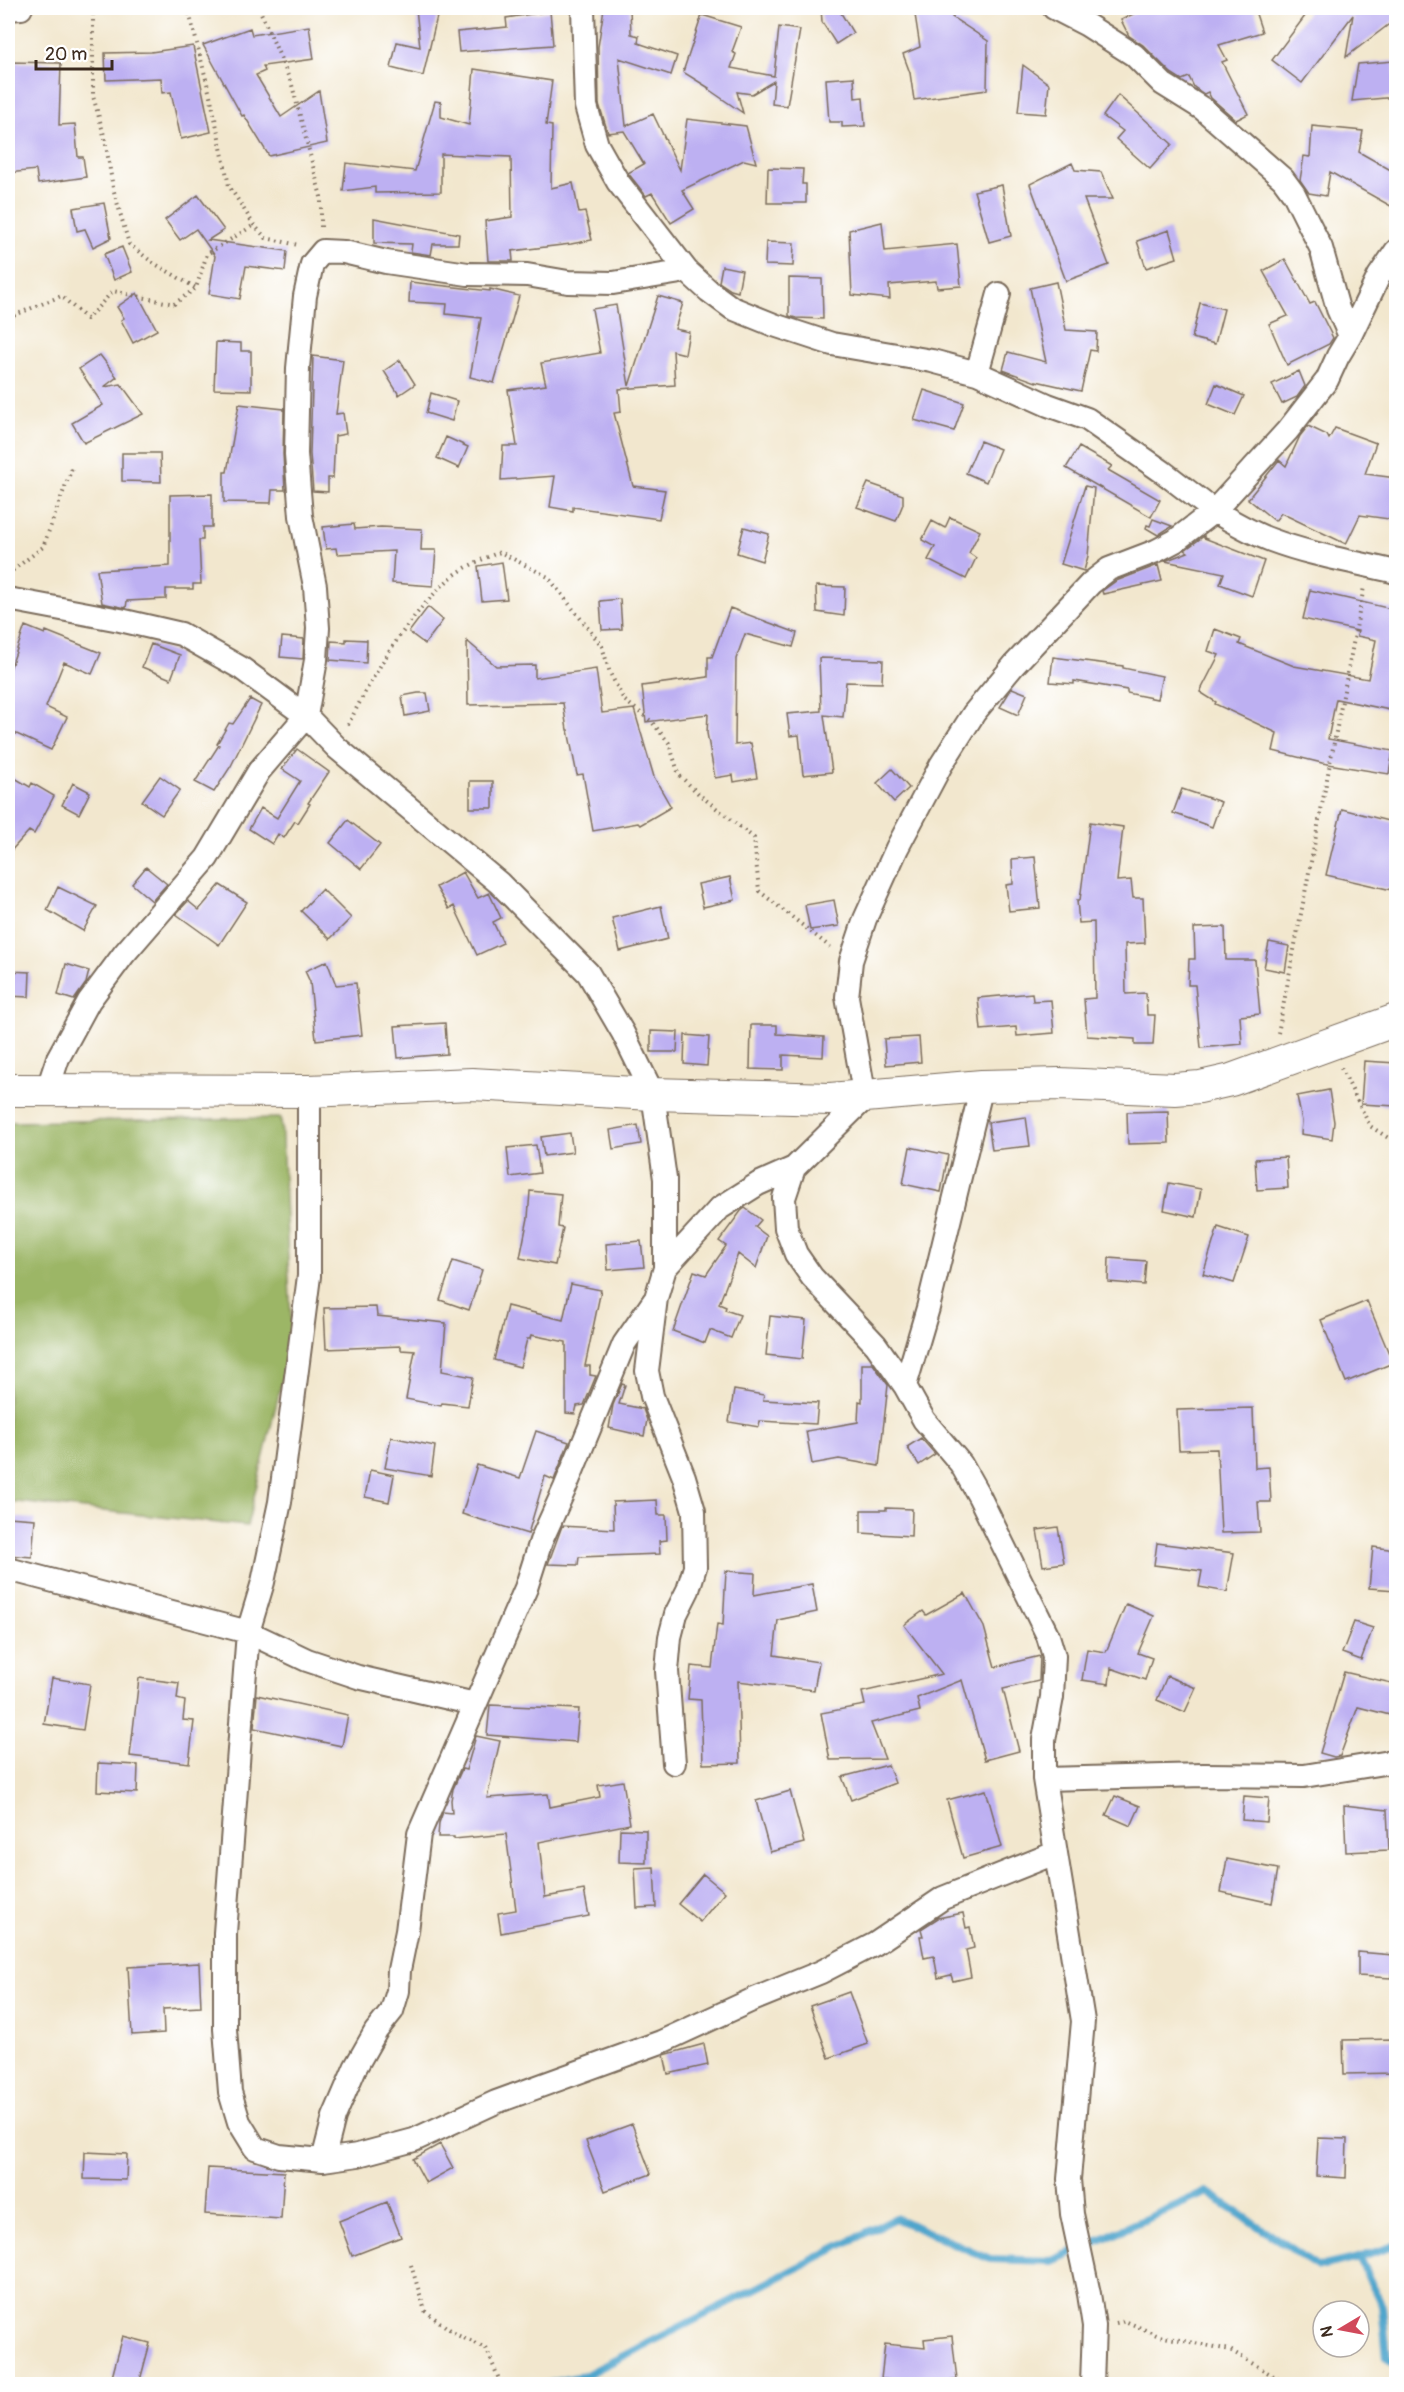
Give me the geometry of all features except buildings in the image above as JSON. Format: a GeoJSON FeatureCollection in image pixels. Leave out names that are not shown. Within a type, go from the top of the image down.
{"type":"FeatureCollection","features":[{"type":"Feature","properties":{"kind":"street"},"geometry":{"type":"LineString","coordinates":[[8,9],[21,8]]}},
{"type":"Feature","properties":{"kind":"street"},"geometry":{"type":"LineString","coordinates":[[583,8],[586,106],[597,145],[618,182],[687,271],[732,308],[832,344],[932,361],[977,373],[1048,405],[1087,419],[1214,511],[1244,528],[1272,541],[1396,572]]}},
{"type":"Feature","properties":{"kind":"street"},"geometry":{"type":"LineString","coordinates":[[1054,8],[1087,25],[1134,55],[1164,84],[1203,110],[1284,179],[1321,248],[1338,309],[1350,336]]}},
{"type":"Feature","properties":{"kind":"street"},"geometry":{"type":"LineString","coordinates":[[48,1090],[58,1058],[89,1001],[124,954],[207,858],[259,771],[306,716],[316,660],[318,628],[315,586],[301,516],[296,454],[298,368],[305,296],[312,264],[323,251],[344,252],[386,262],[468,274],[527,275],[568,282],[613,282],[687,271]]}},
{"type":"Feature","properties":{"kind":"street"},"geometry":{"type":"LineString","coordinates":[[865,1098],[847,997],[851,961],[865,919],[897,848],[941,765],[974,713],[1014,665],[1091,584],[1109,569],[1175,541],[1214,511],[1288,430],[1327,380],[1379,276],[1396,251]]}},
{"type":"Feature","properties":{"kind":"street"},"geometry":{"type":"LineString","coordinates":[[977,373],[999,294]]}},
{"type":"Feature","properties":{"kind":"street"},"geometry":{"type":"LineString","coordinates":[[8,599],[181,634],[241,668],[306,716],[337,748],[499,883],[588,972],[623,1033],[653,1094],[665,1179],[665,1268],[656,1298],[647,1371],[652,1396],[684,1477],[694,1511],[695,1567],[688,1590],[676,1614],[670,1637],[667,1671],[674,1763]]}},
{"type":"Feature","properties":{"kind":"street"},"geometry":{"type":"LineString","coordinates":[[8,1090],[309,1091],[472,1084],[653,1094],[830,1100],[982,1086],[1059,1084],[1175,1089],[1200,1087],[1231,1080],[1396,1020]]}},
{"type":"Feature","properties":{"kind":"street"},"geometry":{"type":"LineString","coordinates":[[905,1386],[928,1308],[982,1086]]}},
{"type":"Feature","properties":{"kind":"street"},"geometry":{"type":"LineString","coordinates":[[309,1091],[309,1276],[280,1502],[263,1582],[248,1632],[225,1934],[225,2029],[231,2092],[239,2122],[255,2148],[279,2156],[323,2160],[358,2155],[414,2140],[496,2102],[661,2042],[750,2001],[821,1972],[874,1944],[943,1898],[1055,1853]]}},
{"type":"Feature","properties":{"kind":"street"},"geometry":{"type":"LineString","coordinates":[[665,1268],[720,1208],[758,1184],[794,1168],[865,1098]]}},
{"type":"Feature","properties":{"kind":"street"},"geometry":{"type":"LineString","coordinates":[[794,1168],[784,1198],[786,1228],[796,1254],[812,1277],[876,1345],[905,1386],[924,1420],[961,1464],[1048,1636],[1054,1656],[1052,1698],[1044,1740],[1044,1779],[1083,2021],[1069,2179],[1072,2214],[1094,2326],[1092,2385]]}},
{"type":"Feature","properties":{"kind":"street"},"geometry":{"type":"LineString","coordinates":[[323,2160],[334,2117],[355,2068],[376,2031],[392,2011],[398,1990],[399,1970],[407,1931],[418,1834],[442,1785],[526,1588],[541,1541],[624,1344],[656,1298]]}},
{"type":"Feature","properties":{"kind":"street"},"geometry":{"type":"LineString","coordinates":[[8,1569],[248,1632],[307,1660],[358,1677],[475,1704]]}},
{"type":"Feature","properties":{"kind":"street"},"geometry":{"type":"LineString","coordinates":[[1044,1779],[1204,1775],[1304,1776],[1396,1761]]}},
{"type":"Feature","properties":{"kind":"path"},"geometry":{"type":"LineString","coordinates":[[93,8],[93,96],[105,139],[112,188],[129,244],[152,262],[196,288]]}},
{"type":"Feature","properties":{"kind":"path"},"geometry":{"type":"LineString","coordinates":[[188,8],[211,99],[229,186],[254,225],[266,238],[323,251],[321,197],[292,85],[259,8]]}},
{"type":"Feature","properties":{"kind":"path"},"geometry":{"type":"LineString","coordinates":[[8,315],[15,315],[61,296],[87,319],[113,291],[174,304],[196,288],[207,254],[254,225]]}},
{"type":"Feature","properties":{"kind":"path"},"geometry":{"type":"LineString","coordinates":[[8,574],[43,547],[73,465]]}},
{"type":"Feature","properties":{"kind":"path"},"geometry":{"type":"LineString","coordinates":[[337,748],[363,696],[394,645],[418,613],[445,582],[477,561],[500,552],[548,577],[602,646],[610,673],[624,700],[651,721],[669,743],[679,775],[701,796],[754,837],[759,891],[816,937],[851,961]]}},
{"type":"Feature","properties":{"kind":"path"},"geometry":{"type":"LineString","coordinates":[[1273,1066],[1367,565]]}},
{"type":"Feature","properties":{"kind":"path"},"geometry":{"type":"LineString","coordinates":[[1330,1045],[1370,1126],[1396,1143]]}},
{"type":"Feature","properties":{"kind":"path"},"geometry":{"type":"LineString","coordinates":[[411,2265],[424,2311],[457,2335],[486,2348],[501,2385]]}},
{"type":"Feature","properties":{"kind":"path"},"geometry":{"type":"LineString","coordinates":[[1094,2326],[1125,2321],[1159,2336],[1230,2350],[1287,2385]]}},
{"type":"Feature","properties":{"kind":"green space"},"geometry":{"type":"Polygon","coordinates":[[[281,1118],[292,1339],[247,1526],[8,1501],[8,1122],[281,1118]]]}},
{"type":"Feature","properties":{"kind":"waterway"},"geometry":{"type":"LineString","coordinates":[[548,2384],[586,2375],[895,2218],[990,2259],[1052,2261],[1207,2192],[1319,2267],[1359,2258],[1396,2245]]}},
{"type":"Feature","properties":{"kind":"waterway"},"geometry":{"type":"LineString","coordinates":[[1359,2258],[1382,2305],[1387,2357],[1396,2366]]}}]}
